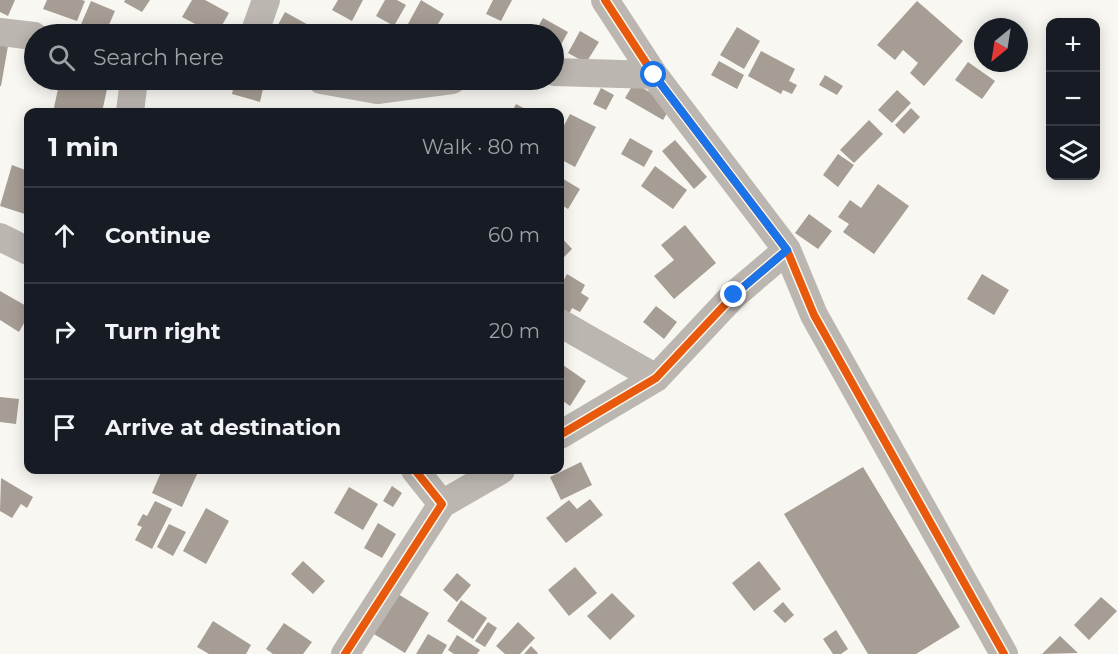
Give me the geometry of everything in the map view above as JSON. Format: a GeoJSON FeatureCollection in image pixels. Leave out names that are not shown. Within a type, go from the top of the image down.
{"type":"FeatureCollection","features":[{"type":"Feature","properties":{"kind":"street"},"geometry":{"type":"LineString","coordinates":[[258,24],[266,0]]}},
{"type":"Feature","properties":{"kind":"street"},"geometry":{"type":"LineString","coordinates":[[605,0],[654,75],[787,250],[814,315],[1004,654]]}},
{"type":"Feature","properties":{"kind":"street"},"geometry":{"type":"LineString","coordinates":[[0,32],[24,35]]}},
{"type":"Feature","properties":{"kind":"street"},"geometry":{"type":"LineString","coordinates":[[564,72],[654,75]]}},
{"type":"Feature","properties":{"kind":"street"},"geometry":{"type":"LineString","coordinates":[[130,108],[133,90]]}},
{"type":"Feature","properties":{"kind":"street"},"geometry":{"type":"LineString","coordinates":[[0,237],[24,249]]}},
{"type":"Feature","properties":{"kind":"street"},"geometry":{"type":"LineString","coordinates":[[564,433],[656,378],[734,295],[787,250]]}},
{"type":"Feature","properties":{"kind":"street"},"geometry":{"type":"LineString","coordinates":[[564,325],[656,378]]}},
{"type":"Feature","properties":{"kind":"street"},"geometry":{"type":"LineString","coordinates":[[418,474],[442,504]]}},
{"type":"Feature","properties":{"kind":"street"},"geometry":{"type":"LineString","coordinates":[[345,654],[442,504],[494,474]]}},
{"type":"Feature","properties":{"kind":"building"},"geometry":{"type":"Polygon","coordinates":[[[0,0],[15,0],[8,16],[0,12],[0,0]]]}},
{"type":"Feature","properties":{"kind":"building"},"geometry":{"type":"Polygon","coordinates":[[[47,0],[85,1],[77,21],[43,9],[47,0]]]}},
{"type":"Feature","properties":{"kind":"building"},"geometry":{"type":"Polygon","coordinates":[[[125,0],[150,0],[142,12],[124,2],[125,0]]]}},
{"type":"Feature","properties":{"kind":"building"},"geometry":{"type":"Polygon","coordinates":[[[192,0],[205,0],[229,13],[223,24],[195,24],[182,17],[192,0]]]}},
{"type":"Feature","properties":{"kind":"building"},"geometry":{"type":"Polygon","coordinates":[[[338,0],[363,0],[352,21],[332,10],[338,0]]]}},
{"type":"Feature","properties":{"kind":"building"},"geometry":{"type":"Polygon","coordinates":[[[385,0],[397,0],[406,5],[395,24],[390,24],[376,16],[385,0]]]}},
{"type":"Feature","properties":{"kind":"building"},"geometry":{"type":"Polygon","coordinates":[[[421,0],[444,14],[438,24],[408,24],[421,0]]]}},
{"type":"Feature","properties":{"kind":"building"},"geometry":{"type":"Polygon","coordinates":[[[493,0],[512,0],[501,21],[486,14],[493,0]]]}},
{"type":"Feature","properties":{"kind":"building"},"geometry":{"type":"Polygon","coordinates":[[[91,1],[115,11],[109,24],[81,24],[91,1]]]}},
{"type":"Feature","properties":{"kind":"building"},"geometry":{"type":"Polygon","coordinates":[[[917,1],[963,41],[924,86],[910,73],[918,63],[903,50],[895,60],[877,45],[917,1]]]}},
{"type":"Feature","properties":{"kind":"building"},"geometry":{"type":"Polygon","coordinates":[[[285,12],[307,24],[278,24],[285,12]]]}},
{"type":"Feature","properties":{"kind":"building"},"geometry":{"type":"Polygon","coordinates":[[[543,18],[554,24],[540,24],[543,18]]]}},
{"type":"Feature","properties":{"kind":"building"},"geometry":{"type":"Polygon","coordinates":[[[737,27],[760,41],[744,69],[720,55],[737,27]]]}},
{"type":"Feature","properties":{"kind":"building"},"geometry":{"type":"Polygon","coordinates":[[[580,31],[599,42],[586,63],[568,53],[580,31]]]}},
{"type":"Feature","properties":{"kind":"building"},"geometry":{"type":"Polygon","coordinates":[[[0,45],[8,46],[1,86],[0,86],[0,45]]]}},
{"type":"Feature","properties":{"kind":"building"},"geometry":{"type":"Polygon","coordinates":[[[761,51],[795,69],[789,81],[797,85],[792,94],[783,90],[781,94],[748,76],[761,51]]]}},
{"type":"Feature","properties":{"kind":"building"},"geometry":{"type":"Polygon","coordinates":[[[719,61],[744,75],[737,89],[711,75],[719,61]]]}},
{"type":"Feature","properties":{"kind":"building"},"geometry":{"type":"Polygon","coordinates":[[[968,62],[974,66],[974,72],[982,72],[995,81],[982,99],[955,80],[968,62]]]}},
{"type":"Feature","properties":{"kind":"building"},"geometry":{"type":"Polygon","coordinates":[[[825,75],[843,86],[837,95],[819,85],[825,75]]]}},
{"type":"Feature","properties":{"kind":"building"},"geometry":{"type":"Polygon","coordinates":[[[634,83],[672,105],[663,120],[625,98],[634,83]]]}},
{"type":"Feature","properties":{"kind":"building"},"geometry":{"type":"Polygon","coordinates":[[[601,88],[614,95],[606,110],[593,104],[601,88]]]}},
{"type":"Feature","properties":{"kind":"building"},"geometry":{"type":"Polygon","coordinates":[[[58,90],[107,90],[103,108],[54,108],[58,90]]]}},
{"type":"Feature","properties":{"kind":"building"},"geometry":{"type":"Polygon","coordinates":[[[233,90],[263,90],[260,102],[232,94],[233,90]]]}},
{"type":"Feature","properties":{"kind":"building"},"geometry":{"type":"Polygon","coordinates":[[[897,90],[911,103],[892,123],[878,110],[897,90]]]}},
{"type":"Feature","properties":{"kind":"building"},"geometry":{"type":"Polygon","coordinates":[[[911,108],[920,117],[904,134],[895,125],[911,108]]]}},
{"type":"Feature","properties":{"kind":"building"},"geometry":{"type":"Polygon","coordinates":[[[570,114],[596,127],[575,167],[564,161],[564,125],[570,114]]]}},
{"type":"Feature","properties":{"kind":"building"},"geometry":{"type":"Polygon","coordinates":[[[869,120],[883,134],[854,163],[840,150],[869,120]]]}},
{"type":"Feature","properties":{"kind":"building"},"geometry":{"type":"Polygon","coordinates":[[[630,138],[653,151],[644,167],[621,154],[630,138]]]}},
{"type":"Feature","properties":{"kind":"building"},"geometry":{"type":"Polygon","coordinates":[[[675,140],[707,177],[694,189],[662,151],[675,140]]]}},
{"type":"Feature","properties":{"kind":"building"},"geometry":{"type":"Polygon","coordinates":[[[838,154],[854,165],[838,187],[823,175],[838,154]]]}},
{"type":"Feature","properties":{"kind":"building"},"geometry":{"type":"Polygon","coordinates":[[[12,165],[24,170],[24,214],[0,206],[12,165]]]}},
{"type":"Feature","properties":{"kind":"building"},"geometry":{"type":"Polygon","coordinates":[[[655,166],[687,190],[673,209],[641,186],[655,166]]]}},
{"type":"Feature","properties":{"kind":"building"},"geometry":{"type":"Polygon","coordinates":[[[564,179],[580,189],[568,209],[564,206],[564,179]]]}},
{"type":"Feature","properties":{"kind":"building"},"geometry":{"type":"Polygon","coordinates":[[[878,184],[909,206],[874,254],[843,232],[849,224],[838,217],[850,200],[861,208],[878,184]]]}},
{"type":"Feature","properties":{"kind":"building"},"geometry":{"type":"Polygon","coordinates":[[[809,214],[832,231],[818,249],[795,233],[809,214]]]}},
{"type":"Feature","properties":{"kind":"building"},"geometry":{"type":"Polygon","coordinates":[[[685,225],[716,263],[674,299],[654,276],[674,260],[661,245],[685,225]]]}},
{"type":"Feature","properties":{"kind":"building"},"geometry":{"type":"Polygon","coordinates":[[[564,240],[572,249],[564,257],[564,240]]]}},
{"type":"Feature","properties":{"kind":"building"},"geometry":{"type":"Polygon","coordinates":[[[567,274],[585,285],[581,293],[589,298],[580,312],[572,308],[567,318],[564,316],[564,280],[567,274]]]}},
{"type":"Feature","properties":{"kind":"building"},"geometry":{"type":"Polygon","coordinates":[[[982,274],[1009,290],[994,315],[967,299],[982,274]]]}},
{"type":"Feature","properties":{"kind":"building"},"geometry":{"type":"Polygon","coordinates":[[[0,291],[24,305],[24,323],[19,332],[0,320],[0,291]]]}},
{"type":"Feature","properties":{"kind":"building"},"geometry":{"type":"Polygon","coordinates":[[[656,306],[677,322],[664,339],[643,322],[656,306]]]}},
{"type":"Feature","properties":{"kind":"building"},"geometry":{"type":"Polygon","coordinates":[[[564,366],[586,381],[570,406],[564,402],[564,366]]]}},
{"type":"Feature","properties":{"kind":"building"},"geometry":{"type":"Polygon","coordinates":[[[0,397],[19,399],[16,424],[0,422],[0,397]]]}},
{"type":"Feature","properties":{"kind":"building"},"geometry":{"type":"Polygon","coordinates":[[[581,462],[592,485],[561,500],[550,477],[564,474],[564,470],[581,462]]]}},
{"type":"Feature","properties":{"kind":"building"},"geometry":{"type":"Polygon","coordinates":[[[863,467],[960,627],[916,654],[868,654],[784,514],[863,467]]]}},
{"type":"Feature","properties":{"kind":"building"},"geometry":{"type":"Polygon","coordinates":[[[160,474],[197,474],[182,507],[152,493],[160,474]]]}},
{"type":"Feature","properties":{"kind":"building"},"geometry":{"type":"Polygon","coordinates":[[[1,478],[33,497],[27,508],[21,504],[12,518],[0,511],[1,478]]]}},
{"type":"Feature","properties":{"kind":"building"},"geometry":{"type":"Polygon","coordinates":[[[392,486],[402,493],[393,507],[383,501],[392,486]]]}},
{"type":"Feature","properties":{"kind":"building"},"geometry":{"type":"Polygon","coordinates":[[[349,487],[378,504],[363,530],[334,513],[349,487]]]}},
{"type":"Feature","properties":{"kind":"building"},"geometry":{"type":"Polygon","coordinates":[[[590,499],[603,515],[566,543],[546,518],[569,500],[577,509],[590,499]]]}},
{"type":"Feature","properties":{"kind":"building"},"geometry":{"type":"Polygon","coordinates":[[[155,501],[172,509],[152,549],[135,540],[142,527],[137,525],[143,514],[147,516],[155,501]]]}},
{"type":"Feature","properties":{"kind":"building"},"geometry":{"type":"Polygon","coordinates":[[[206,508],[229,521],[206,564],[183,551],[206,508]]]}},
{"type":"Feature","properties":{"kind":"building"},"geometry":{"type":"Polygon","coordinates":[[[378,523],[396,534],[382,558],[364,548],[378,523]]]}},
{"type":"Feature","properties":{"kind":"building"},"geometry":{"type":"Polygon","coordinates":[[[169,524],[186,532],[173,556],[157,547],[169,524]]]}},
{"type":"Feature","properties":{"kind":"building"},"geometry":{"type":"Polygon","coordinates":[[[303,561],[325,581],[313,594],[291,574],[303,561]]]}},
{"type":"Feature","properties":{"kind":"building"},"geometry":{"type":"Polygon","coordinates":[[[759,561],[781,589],[754,611],[732,583],[759,561]]]}},
{"type":"Feature","properties":{"kind":"building"},"geometry":{"type":"Polygon","coordinates":[[[575,567],[597,593],[569,616],[548,590],[575,567]]]}},
{"type":"Feature","properties":{"kind":"building"},"geometry":{"type":"Polygon","coordinates":[[[457,573],[471,585],[457,602],[443,590],[457,573]]]}},
{"type":"Feature","properties":{"kind":"building"},"geometry":{"type":"Polygon","coordinates":[[[393,591],[429,613],[405,653],[369,631],[393,591]]]}},
{"type":"Feature","properties":{"kind":"building"},"geometry":{"type":"Polygon","coordinates":[[[612,593],[635,616],[610,640],[587,616],[612,593]]]}},
{"type":"Feature","properties":{"kind":"building"},"geometry":{"type":"Polygon","coordinates":[[[1101,597],[1117,611],[1089,640],[1074,625],[1101,597]]]}},
{"type":"Feature","properties":{"kind":"building"},"geometry":{"type":"Polygon","coordinates":[[[461,600],[487,618],[473,639],[447,621],[461,600]]]}},
{"type":"Feature","properties":{"kind":"building"},"geometry":{"type":"Polygon","coordinates":[[[783,602],[794,615],[785,623],[773,611],[783,602]]]}},
{"type":"Feature","properties":{"kind":"building"},"geometry":{"type":"Polygon","coordinates":[[[213,621],[251,645],[246,654],[209,654],[197,647],[213,621]]]}},
{"type":"Feature","properties":{"kind":"building"},"geometry":{"type":"Polygon","coordinates":[[[488,622],[497,628],[485,647],[475,641],[488,622]]]}},
{"type":"Feature","properties":{"kind":"building"},"geometry":{"type":"Polygon","coordinates":[[[518,622],[535,638],[520,654],[505,654],[496,646],[518,622]]]}},
{"type":"Feature","properties":{"kind":"building"},"geometry":{"type":"Polygon","coordinates":[[[284,623],[312,642],[303,654],[273,654],[266,649],[284,623]]]}},
{"type":"Feature","properties":{"kind":"building"},"geometry":{"type":"Polygon","coordinates":[[[836,630],[848,649],[841,654],[833,654],[823,639],[836,630]]]}},
{"type":"Feature","properties":{"kind":"building"},"geometry":{"type":"Polygon","coordinates":[[[428,634],[447,645],[442,654],[416,654],[428,634]]]}},
{"type":"Feature","properties":{"kind":"building"},"geometry":{"type":"Polygon","coordinates":[[[457,635],[480,650],[477,654],[454,654],[448,650],[457,635]]]}},
{"type":"Feature","properties":{"kind":"building"},"geometry":{"type":"Polygon","coordinates":[[[1060,636],[1078,653],[1042,654],[1060,636]]]}},
{"type":"Feature","properties":{"kind":"building"},"geometry":{"type":"Polygon","coordinates":[[[531,646],[538,653],[524,654],[531,646]]]}},
{"type":"Feature","properties":{"kind":"cycle path"},"geometry":{"type":"LineString","coordinates":[[605,0],[654,75],[787,250],[814,315],[1004,654]]}},
{"type":"Feature","properties":{"kind":"cycle path"},"geometry":{"type":"LineString","coordinates":[[564,433],[656,378],[734,295],[787,250]]}},
{"type":"Feature","properties":{"kind":"cycle path"},"geometry":{"type":"LineString","coordinates":[[345,654],[442,504],[418,474]]}},
{"type":"Feature","properties":{"kind":"route"},"geometry":{"type":"LineString","coordinates":[[654,75],[787,250],[734,295]]}}]}
